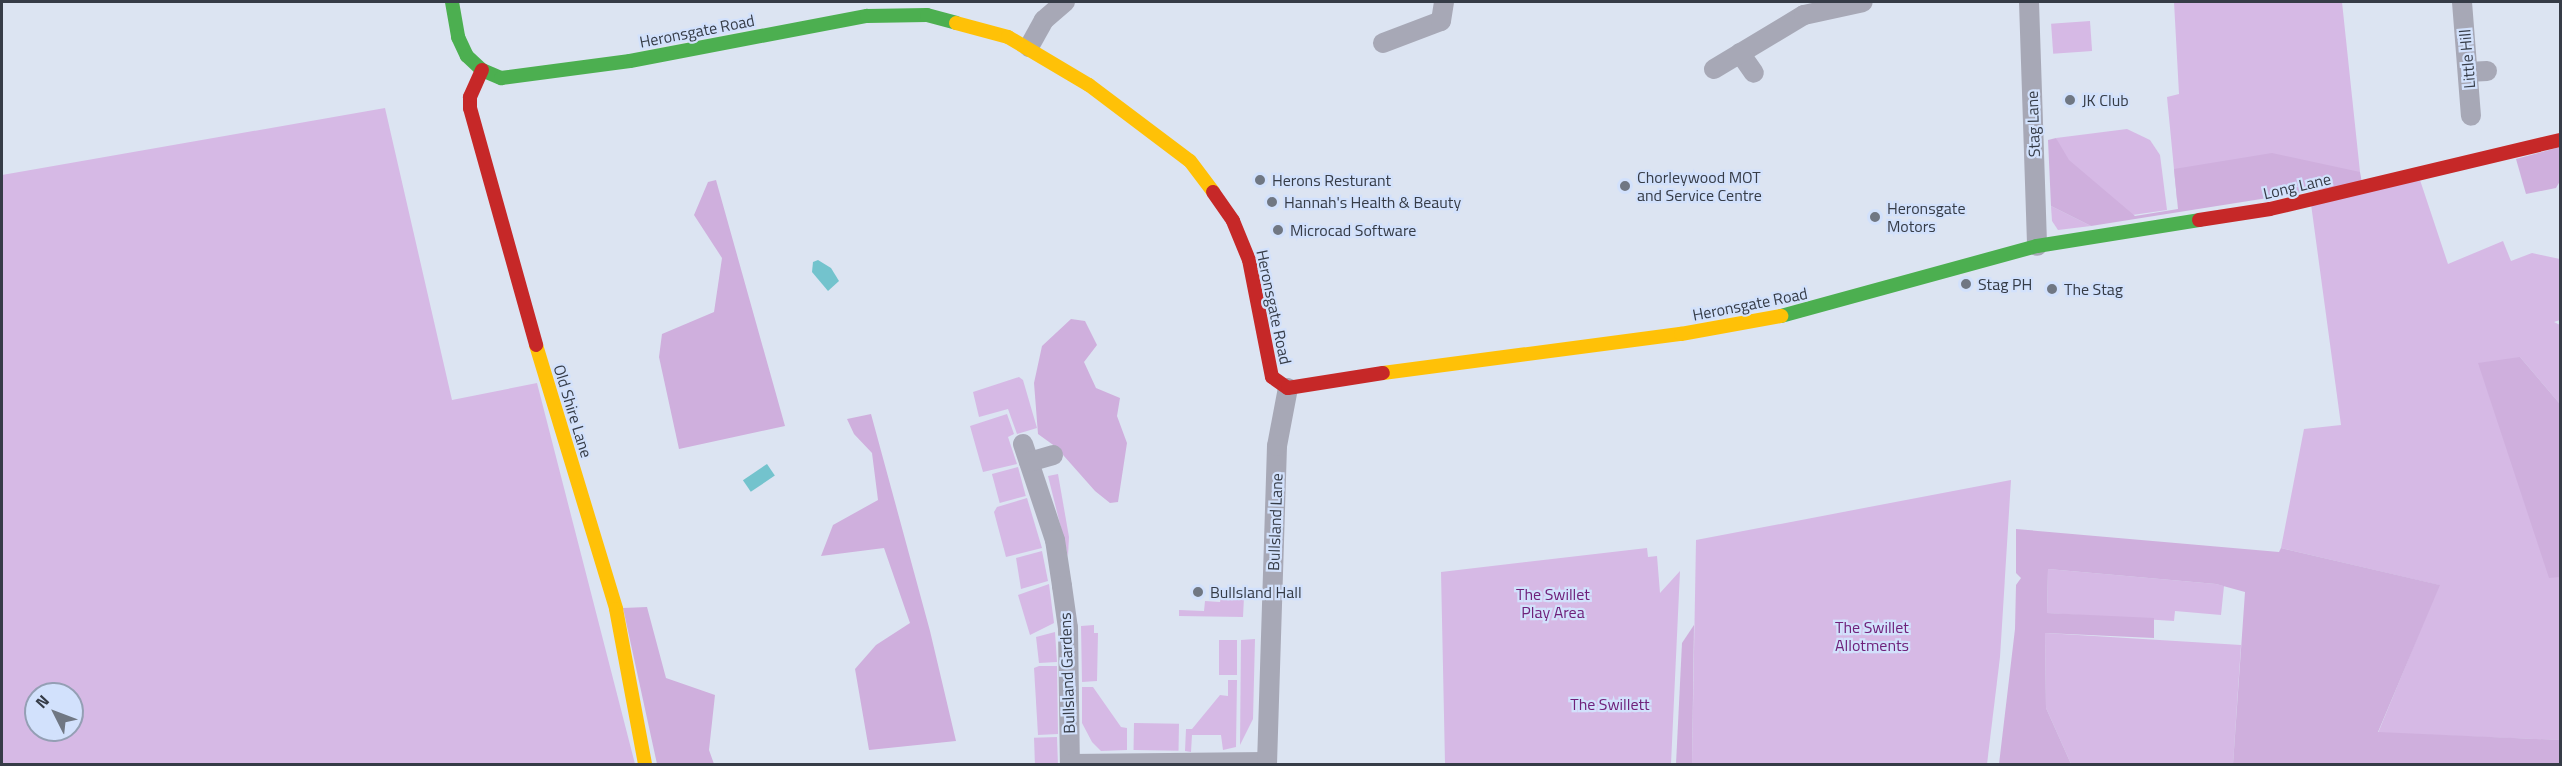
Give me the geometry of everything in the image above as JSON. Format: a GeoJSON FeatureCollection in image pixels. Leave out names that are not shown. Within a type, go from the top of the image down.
{"type":"FeatureCollection","features":[{"type":"Feature","properties":{"kind":"street"},"geometry":{"type":"LineString","coordinates":[[452,2],[458,37],[467,56],[482,70]]}},
{"type":"Feature","properties":{"kind":"street"},"geometry":{"type":"LineString","coordinates":[[1029,48],[1044,20],[1065,2]]}},
{"type":"Feature","properties":{"kind":"street"},"geometry":{"type":"LineString","coordinates":[[1383,43],[1441,21],[1444,2]]}},
{"type":"Feature","properties":{"kind":"street"},"geometry":{"type":"LineString","coordinates":[[1714,69],[1740,53],[1801,8],[1863,2]]}},
{"type":"Feature","properties":{"kind":"street","name":"Stag Lane"},"geometry":{"type":"LineString","coordinates":[[2029,2],[2037,246]]}},
{"type":"Feature","properties":{"kind":"street","name":"Little Hill"},"geometry":{"type":"LineString","coordinates":[[2462,2],[2478,72],[2471,116]]}},
{"type":"Feature","properties":{"kind":"street","name":"Heronsgate Road"},"geometry":{"type":"LineString","coordinates":[[482,70],[501,78],[515,77],[630,61],[867,16],[928,8],[984,28],[1029,48],[1089,86],[1190,161],[1233,221],[1249,260],[1265,356],[1272,377],[1288,388],[1762,320],[1854,298],[2037,246]]}},
{"type":"Feature","properties":{"kind":"street"},"geometry":{"type":"LineString","coordinates":[[1740,53],[1754,73]]}},
{"type":"Feature","properties":{"kind":"street","name":"Old Shire Lane"},"geometry":{"type":"LineString","coordinates":[[482,70],[470,97],[470,108],[535,341],[616,609],[645,765]]}},
{"type":"Feature","properties":{"kind":"street","name":"Long Lane"},"geometry":{"type":"LineString","coordinates":[[2037,246],[2270,210],[2560,140]]}},
{"type":"Feature","properties":{"kind":"street","name":"Bullsland Lane"},"geometry":{"type":"LineString","coordinates":[[1266,764],[1277,446],[1288,388]]}},
{"type":"Feature","properties":{"kind":"street","name":"Bullsland Gardens"},"geometry":{"type":"LineString","coordinates":[[1053,455],[1026,453],[1056,540],[1068,628],[1070,764],[1266,764]]}},
{"type":"Feature","properties":{"kind":"green space"},"geometry":{"type":"Polygon","coordinates":[[[2174,2],[2342,2],[2360,172],[2177,200],[2167,97],[2179,94],[2174,2]]]}},
{"type":"Feature","properties":{"kind":"green space"},"geometry":{"type":"Polygon","coordinates":[[[2090,21],[2092,51],[2053,54],[2051,24],[2090,21]]]}},
{"type":"Feature","properties":{"kind":"green space"},"geometry":{"type":"Polygon","coordinates":[[[385,108],[452,400],[537,383],[635,764],[2,764],[2,175],[385,108]]]}},
{"type":"Feature","properties":{"kind":"green space"},"geometry":{"type":"Polygon","coordinates":[[[2127,129],[2150,140],[2160,155],[2167,210],[2091,221],[2056,138],[2127,129]]]}},
{"type":"Feature","properties":{"kind":"green space"},"geometry":{"type":"Polygon","coordinates":[[[2420,180],[2448,264],[2503,241],[2511,261],[2532,253],[2560,259],[2560,320],[2554,322],[2560,325],[2560,404],[2520,357],[2560,575],[2560,740],[2378,733],[2439,585],[2281,548],[2304,429],[2341,425],[2311,204],[2420,180]]]}},
{"type":"Feature","properties":{"kind":"green space"},"geometry":{"type":"Polygon","coordinates":[[[2051,206],[2091,226],[2058,230],[2052,221],[2051,206]]]}},
{"type":"Feature","properties":{"kind":"green space"},"geometry":{"type":"Polygon","coordinates":[[[1019,377],[1023,380],[1037,428],[1017,434],[1008,409],[979,417],[973,392],[1019,377]]]}},
{"type":"Feature","properties":{"kind":"green space"},"geometry":{"type":"Polygon","coordinates":[[[1007,414],[1014,434],[1008,437],[1017,464],[983,472],[970,426],[1007,414]]]}},
{"type":"Feature","properties":{"kind":"green space"},"geometry":{"type":"Polygon","coordinates":[[[1018,467],[1026,496],[1000,503],[992,474],[1018,467]]]}},
{"type":"Feature","properties":{"kind":"green space"},"geometry":{"type":"Polygon","coordinates":[[[1058,474],[1069,537],[1068,556],[1048,476],[1058,474]]]}},
{"type":"Feature","properties":{"kind":"green space","name":"The Swillet Allotments"},"geometry":{"type":"Polygon","coordinates":[[[2011,480],[2000,657],[1987,764],[1692,764],[1696,540],[2011,480]]]}},
{"type":"Feature","properties":{"kind":"green space"},"geometry":{"type":"Polygon","coordinates":[[[1027,498],[1042,548],[1006,557],[994,512],[997,507],[1027,498]]]}},
{"type":"Feature","properties":{"kind":"green space"},"geometry":{"type":"Polygon","coordinates":[[[1647,548],[1648,557],[1657,556],[1660,593],[1680,571],[1671,764],[1445,764],[1441,572],[1647,548]]]}},
{"type":"Feature","properties":{"kind":"green space"},"geometry":{"type":"Polygon","coordinates":[[[1042,551],[1048,581],[1021,589],[1016,558],[1042,551]]]}},
{"type":"Feature","properties":{"kind":"green space"},"geometry":{"type":"Polygon","coordinates":[[[2048,569],[2224,586],[2221,615],[2175,611],[2174,621],[2047,613],[2048,569]]]}},
{"type":"Feature","properties":{"kind":"green space"},"geometry":{"type":"Polygon","coordinates":[[[1049,584],[1054,623],[1030,635],[1018,595],[1049,584]]]}},
{"type":"Feature","properties":{"kind":"green space"},"geometry":{"type":"Polygon","coordinates":[[[1221,597],[1244,597],[1243,617],[1179,616],[1179,610],[1204,611],[1205,601],[1220,602],[1221,597]]]}},
{"type":"Feature","properties":{"kind":"green space"},"geometry":{"type":"Polygon","coordinates":[[[1094,625],[1094,633],[1098,633],[1097,681],[1082,682],[1081,626],[1094,625]]]}},
{"type":"Feature","properties":{"kind":"green space"},"geometry":{"type":"Polygon","coordinates":[[[1055,632],[1057,662],[1039,663],[1036,637],[1055,632]]]}},
{"type":"Feature","properties":{"kind":"green space"},"geometry":{"type":"Polygon","coordinates":[[[2045,633],[2241,645],[2233,764],[2071,764],[2046,708],[2045,633]]]}},
{"type":"Feature","properties":{"kind":"green space"},"geometry":{"type":"Polygon","coordinates":[[[1255,639],[1253,719],[1240,745],[1241,640],[1255,639]]]}},
{"type":"Feature","properties":{"kind":"green space"},"geometry":{"type":"Polygon","coordinates":[[[1219,640],[1237,640],[1237,675],[1219,675],[1219,640]]]}},
{"type":"Feature","properties":{"kind":"green space"},"geometry":{"type":"Polygon","coordinates":[[[1057,666],[1058,734],[1038,735],[1034,668],[1057,666]]]}},
{"type":"Feature","properties":{"kind":"green space"},"geometry":{"type":"Polygon","coordinates":[[[1228,680],[1237,680],[1236,747],[1223,750],[1221,735],[1192,735],[1191,752],[1185,751],[1186,729],[1192,729],[1220,695],[1228,696],[1228,680]]]}},
{"type":"Feature","properties":{"kind":"green space"},"geometry":{"type":"Polygon","coordinates":[[[1082,687],[1093,687],[1121,727],[1127,728],[1127,750],[1101,751],[1092,742],[1082,723],[1082,687]]]}},
{"type":"Feature","properties":{"kind":"green space"},"geometry":{"type":"Polygon","coordinates":[[[1134,723],[1179,724],[1179,751],[1134,750],[1134,723]]]}},
{"type":"Feature","properties":{"kind":"green space"},"geometry":{"type":"Polygon","coordinates":[[[1057,737],[1058,764],[1035,764],[1034,738],[1057,737]]]}},
{"type":"Feature","properties":{"kind":"shaded area"},"geometry":{"type":"Polygon","coordinates":[[[2056,138],[2069,160],[2135,216],[2178,209],[2174,169],[2272,153],[2360,172],[2362,183],[2091,226],[2051,206],[2048,140],[2056,138]]]}},
{"type":"Feature","properties":{"kind":"shaded area"},"geometry":{"type":"Polygon","coordinates":[[[2560,147],[2560,181],[2556,188],[2526,194],[2516,159],[2560,147]]]}},
{"type":"Feature","properties":{"kind":"shaded area"},"geometry":{"type":"Polygon","coordinates":[[[716,180],[785,426],[679,449],[659,357],[662,334],[714,312],[722,258],[694,215],[708,182],[716,180]]]}},
{"type":"Feature","properties":{"kind":"shaded area"},"geometry":{"type":"Polygon","coordinates":[[[1071,319],[1085,321],[1097,345],[1084,362],[1096,388],[1120,398],[1117,416],[1127,443],[1118,502],[1110,503],[1095,491],[1056,447],[1038,434],[1034,383],[1042,346],[1071,319]]]}},
{"type":"Feature","properties":{"kind":"shaded area"},"geometry":{"type":"Polygon","coordinates":[[[2520,357],[2560,404],[2560,577],[2549,578],[2478,363],[2520,357]]]}},
{"type":"Feature","properties":{"kind":"shaded area"},"geometry":{"type":"Polygon","coordinates":[[[871,414],[930,631],[956,741],[869,750],[855,669],[876,645],[910,623],[884,548],[821,556],[833,525],[878,500],[872,453],[854,434],[847,419],[871,414]]]}},
{"type":"Feature","properties":{"kind":"shaded area"},"geometry":{"type":"Polygon","coordinates":[[[2016,529],[2279,552],[2281,548],[2440,585],[2378,732],[2560,740],[2560,764],[2233,764],[2245,592],[2216,584],[2048,569],[2047,613],[2154,618],[2154,638],[2045,633],[2046,708],[2071,764],[1999,764],[2015,629],[2016,585],[2021,578],[2016,573],[2016,529]]]}},
{"type":"Feature","properties":{"kind":"shaded area"},"geometry":{"type":"Polygon","coordinates":[[[647,607],[666,678],[715,695],[709,750],[714,764],[657,764],[623,608],[647,607]]]}},
{"type":"Feature","properties":{"kind":"shaded area"},"geometry":{"type":"Polygon","coordinates":[[[1694,625],[1692,764],[1676,764],[1682,643],[1694,625]]]}},
{"type":"Feature","properties":{"kind":"water"},"geometry":{"type":"Polygon","coordinates":[[[818,260],[831,268],[839,281],[828,291],[812,272],[813,262],[818,260]]]}},
{"type":"Feature","properties":{"kind":"water"},"geometry":{"type":"Polygon","coordinates":[[[767,464],[775,476],[751,492],[743,480],[767,464]]]}},
{"type":"Feature","properties":{"kind":"traffic: fast"},"geometry":{"type":"LineString","coordinates":[[452,2],[458,37],[467,56],[482,70],[501,78],[630,61],[867,16],[927,15],[956,23]]}},
{"type":"Feature","properties":{"kind":"traffic: fast"},"geometry":{"type":"LineString","coordinates":[[1781,316],[2037,246],[2199,220]]}},
{"type":"Feature","properties":{"kind":"traffic: slow"},"geometry":{"type":"LineString","coordinates":[[956,23],[1008,37],[1089,85],[1190,161],[1213,192]]}},
{"type":"Feature","properties":{"kind":"traffic: slow"},"geometry":{"type":"LineString","coordinates":[[1383,373],[1681,334],[1781,316]]}},
{"type":"Feature","properties":{"kind":"traffic: slow"},"geometry":{"type":"LineString","coordinates":[[536,345],[616,609],[645,764]]}},
{"type":"Feature","properties":{"kind":"traffic: jam"},"geometry":{"type":"LineString","coordinates":[[482,70],[470,97],[470,108],[536,345]]}},
{"type":"Feature","properties":{"kind":"traffic: jam"},"geometry":{"type":"LineString","coordinates":[[2199,220],[2270,209],[2560,140]]}},
{"type":"Feature","properties":{"kind":"traffic: jam"},"geometry":{"type":"LineString","coordinates":[[1213,192],[1233,221],[1249,260],[1272,377],[1288,388],[1383,373]]}},
{"type":"Feature","properties":{"kind":"place","name":"JK Club"},"geometry":{"type":"Point","coordinates":[2070,100]}},
{"type":"Feature","properties":{"kind":"place","name":"Herons Resturant"},"geometry":{"type":"Point","coordinates":[1260,180]}},
{"type":"Feature","properties":{"kind":"place","name":"Chorleywood MOT and Service Centre"},"geometry":{"type":"Point","coordinates":[1625,186]}},
{"type":"Feature","properties":{"kind":"place","name":"Hannah's Health & Beauty"},"geometry":{"type":"Point","coordinates":[1272,202]}},
{"type":"Feature","properties":{"kind":"place","name":"Heronsgate Motors"},"geometry":{"type":"Point","coordinates":[1875,217]}},
{"type":"Feature","properties":{"kind":"place","name":"Microcad Software"},"geometry":{"type":"Point","coordinates":[1278,230]}},
{"type":"Feature","properties":{"kind":"place","name":"Stag PH"},"geometry":{"type":"Point","coordinates":[1966,284]}},
{"type":"Feature","properties":{"kind":"place","name":"The Stag"},"geometry":{"type":"Point","coordinates":[2052,289]}},
{"type":"Feature","properties":{"kind":"place","name":"Bullsland Hall"},"geometry":{"type":"Point","coordinates":[1198,592]}},
{"type":"Feature","properties":{"kind":"park label","name":"The Swillet Play Area"},"geometry":{"type":"Point","coordinates":[1553,603]}},
{"type":"Feature","properties":{"kind":"park label","name":"The Swillett"},"geometry":{"type":"Point","coordinates":[1610,704]}}]}
